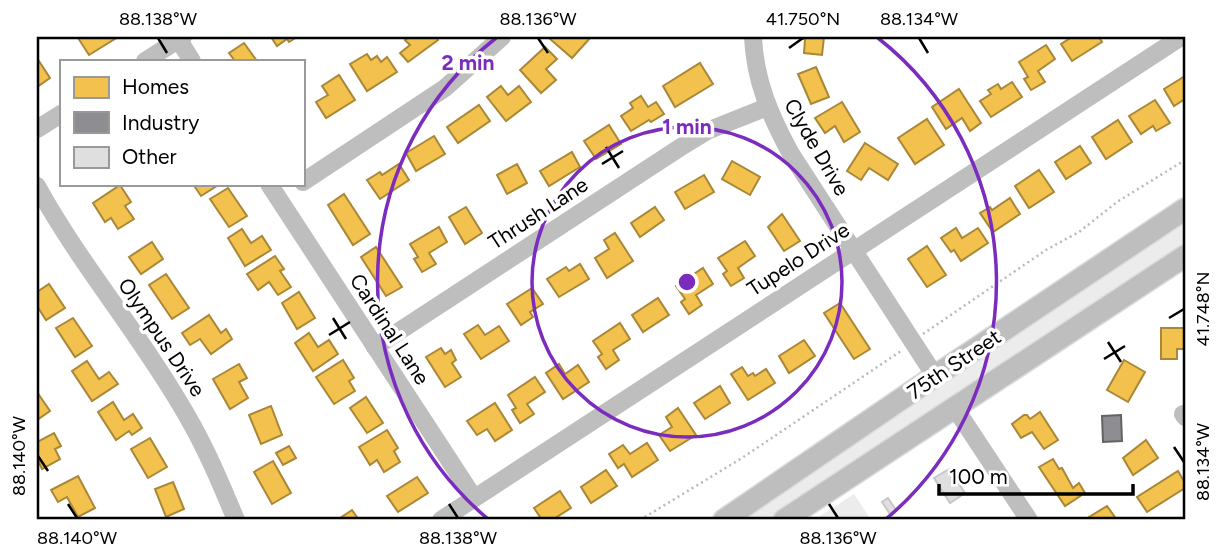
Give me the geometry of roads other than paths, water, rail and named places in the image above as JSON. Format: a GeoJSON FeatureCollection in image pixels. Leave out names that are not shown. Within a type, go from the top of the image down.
{"type":"FeatureCollection","features":[{"type":"Feature","properties":{"kind":"main road","name":"75th Street"},"geometry":{"type":"LineString","coordinates":[[724,520],[1185,209]]}},
{"type":"Feature","properties":{"kind":"main road","name":"75th Street"},"geometry":{"type":"LineString","coordinates":[[784,520],[1185,256]]}},
{"type":"Feature","properties":{"kind":"street"},"geometry":{"type":"LineString","coordinates":[[304,181],[445,88],[502,37]]}},
{"type":"Feature","properties":{"kind":"street","name":"Clyde Drive"},"geometry":{"type":"LineString","coordinates":[[753,37],[757,73],[767,107],[791,154],[935,376]]}},
{"type":"Feature","properties":{"kind":"street","name":"Tupelo Drive"},"geometry":{"type":"LineString","coordinates":[[441,520],[1181,37]]}},
{"type":"Feature","properties":{"kind":"street"},"geometry":{"type":"LineString","coordinates":[[146,60],[179,38],[191,60]]}},
{"type":"Feature","properties":{"kind":"street","name":"Thrush Lane"},"geometry":{"type":"LineString","coordinates":[[375,347],[684,145],[707,131],[767,107]]}},
{"type":"Feature","properties":{"kind":"street"},"geometry":{"type":"LineString","coordinates":[[37,129],[60,115]]}},
{"type":"Feature","properties":{"kind":"street","name":"Olympus Drive"},"geometry":{"type":"LineString","coordinates":[[37,186],[63,233],[182,406],[210,459],[236,520]]}},
{"type":"Feature","properties":{"kind":"street"},"geometry":{"type":"LineString","coordinates":[[273,191],[290,186]]}},
{"type":"Feature","properties":{"kind":"street","name":"Cardinal Lane"},"geometry":{"type":"LineString","coordinates":[[273,191],[474,498]]}},
{"type":"Feature","properties":{"kind":"street"},"geometry":{"type":"LineString","coordinates":[[955,408],[1029,520]]}}]}
